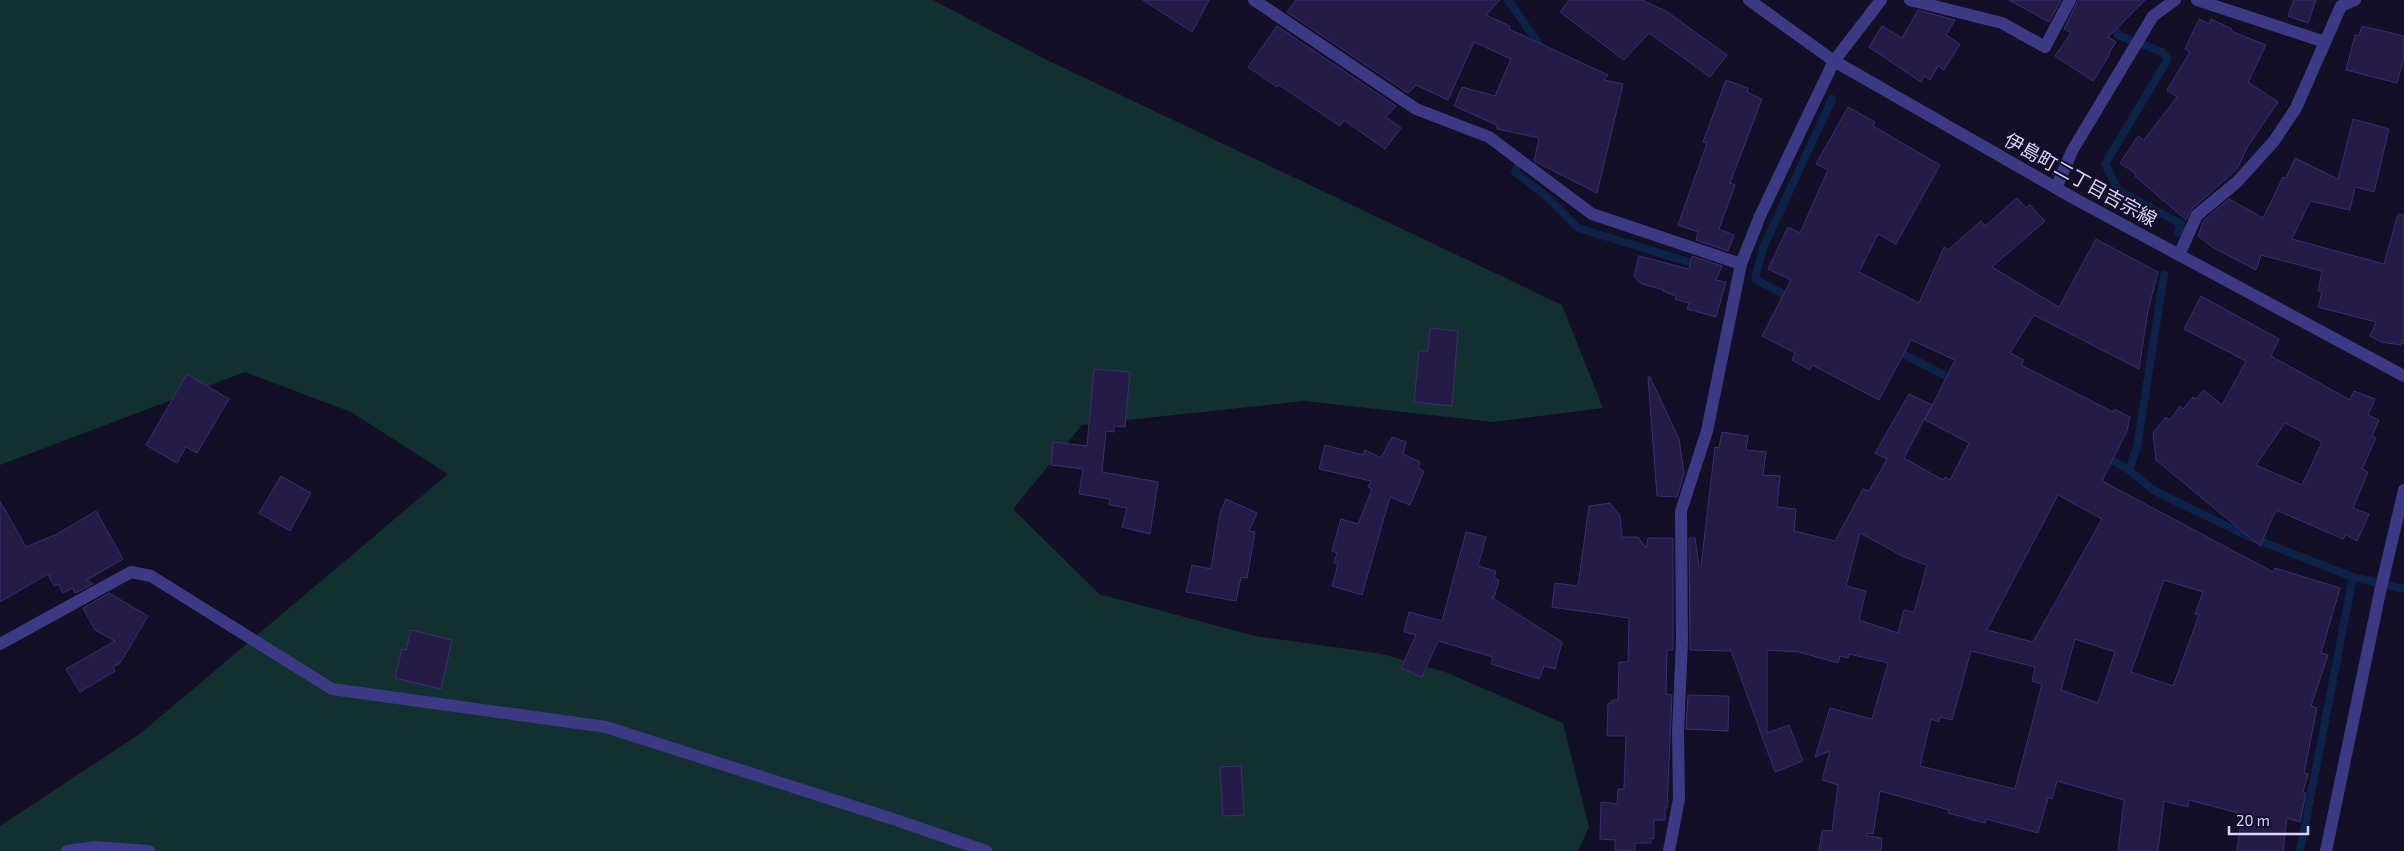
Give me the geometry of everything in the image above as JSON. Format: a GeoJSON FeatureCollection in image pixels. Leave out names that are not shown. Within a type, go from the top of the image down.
{"type":"FeatureCollection","features":[{"type":"Feature","properties":{"kind":"street"},"geometry":{"type":"LineString","coordinates":[[1254,0],[1416,109],[1489,137],[1592,214],[1741,264]]}},
{"type":"Feature","properties":{"kind":"street","name":"伊島町二丁目吉宗線"},"geometry":{"type":"LineString","coordinates":[[1750,0],[1834,61],[2056,188],[2404,376]]}},
{"type":"Feature","properties":{"kind":"street"},"geometry":{"type":"LineString","coordinates":[[1669,851],[1679,799],[1678,732],[1682,641],[1682,511],[1707,432],[1741,264],[1760,216],[1834,61],[1881,0]]}},
{"type":"Feature","properties":{"kind":"street"},"geometry":{"type":"LineString","coordinates":[[1910,0],[2002,23],[2045,47],[2070,0]]}},
{"type":"Feature","properties":{"kind":"street"},"geometry":{"type":"LineString","coordinates":[[2056,188],[2072,150],[2153,16],[2175,0]]}},
{"type":"Feature","properties":{"kind":"street"},"geometry":{"type":"LineString","coordinates":[[2197,0],[2325,42]]}},
{"type":"Feature","properties":{"kind":"street"},"geometry":{"type":"LineString","coordinates":[[2179,255],[2197,215],[2237,182],[2274,141],[2296,108],[2341,6],[2355,0]]}},
{"type":"Feature","properties":{"kind":"street"},"geometry":{"type":"LineString","coordinates":[[2326,851],[2380,592],[2404,490]]}},
{"type":"Feature","properties":{"kind":"street"},"geometry":{"type":"LineString","coordinates":[[0,644],[131,572],[145,574],[152,576],[332,689],[606,727],[896,820],[986,851]]}},
{"type":"Feature","properties":{"kind":"street"},"geometry":{"type":"LineString","coordinates":[[67,851],[95,847],[149,851]]}},
{"type":"Feature","properties":{"kind":"green space"},"geometry":{"type":"Polygon","coordinates":[[[0,0],[933,0],[1045,59],[1562,305],[1603,408],[1493,422],[1304,401],[1082,425],[1013,509],[1099,594],[1255,636],[1383,654],[1448,673],[1563,723],[1589,827],[1578,851],[0,851],[0,826],[141,733],[448,474],[351,412],[245,372],[0,465],[0,0]]]}},
{"type":"Feature","properties":{"kind":"building"},"geometry":{"type":"Polygon","coordinates":[[[1143,0],[1209,0],[1192,32],[1143,0]]]}},
{"type":"Feature","properties":{"kind":"building"},"geometry":{"type":"Polygon","coordinates":[[[1296,0],[1500,0],[1486,15],[1510,26],[1509,29],[1608,75],[1604,80],[1623,84],[1597,193],[1534,161],[1539,138],[1497,129],[1497,125],[1454,106],[1462,87],[1495,96],[1511,59],[1474,42],[1448,100],[1416,85],[1408,93],[1287,12],[1296,0]]]}},
{"type":"Feature","properties":{"kind":"building"},"geometry":{"type":"Polygon","coordinates":[[[1569,0],[1642,0],[1666,11],[1727,55],[1710,77],[1649,33],[1624,60],[1560,12],[1569,0]]]}},
{"type":"Feature","properties":{"kind":"building"},"geometry":{"type":"Polygon","coordinates":[[[2009,0],[2061,0],[2049,22],[2009,0]]]}},
{"type":"Feature","properties":{"kind":"building"},"geometry":{"type":"Polygon","coordinates":[[[2078,0],[2145,0],[2108,37],[2116,42],[2093,81],[2055,56],[2071,33],[2064,29],[2078,0]]]}},
{"type":"Feature","properties":{"kind":"building"},"geometry":{"type":"Polygon","coordinates":[[[2294,0],[2316,0],[2308,23],[2288,16],[2294,0]]]}},
{"type":"Feature","properties":{"kind":"building"},"geometry":{"type":"Polygon","coordinates":[[[1918,10],[1955,20],[1946,35],[1960,44],[1944,70],[1938,66],[1930,80],[1924,76],[1921,82],[1869,47],[1882,26],[1902,38],[1918,10]]]}},
{"type":"Feature","properties":{"kind":"building"},"geometry":{"type":"Polygon","coordinates":[[[2199,19],[2209,24],[2211,19],[2232,29],[2231,31],[2266,45],[2248,82],[2278,102],[2248,146],[2237,169],[2192,209],[2186,220],[2135,176],[2136,174],[2120,163],[2138,136],[2144,140],[2177,97],[2167,90],[2190,52],[2185,49],[2199,19]]]}},
{"type":"Feature","properties":{"kind":"building"},"geometry":{"type":"Polygon","coordinates":[[[1277,26],[1396,106],[1386,117],[1401,128],[1385,149],[1344,120],[1340,126],[1279,85],[1277,87],[1248,67],[1277,26]]]}},
{"type":"Feature","properties":{"kind":"building"},"geometry":{"type":"Polygon","coordinates":[[[2362,26],[2404,36],[2404,57],[2397,83],[2346,70],[2355,35],[2359,36],[2362,26]]]}},
{"type":"Feature","properties":{"kind":"building"},"geometry":{"type":"Polygon","coordinates":[[[1726,80],[1748,88],[1747,92],[1762,99],[1730,183],[1735,185],[1719,229],[1734,235],[1728,251],[1696,240],[1698,232],[1678,225],[1707,143],[1703,142],[1726,80]]]}},
{"type":"Feature","properties":{"kind":"building"},"geometry":{"type":"Polygon","coordinates":[[[1848,107],[1875,122],[1873,126],[1940,165],[1896,244],[1878,234],[1859,272],[1919,303],[1944,247],[1948,250],[1981,221],[1985,226],[2017,198],[2026,208],[2030,205],[2045,221],[1992,267],[2059,307],[2096,239],[2158,272],[2148,310],[2139,369],[2034,315],[2010,353],[2024,360],[2021,365],[2113,412],[2114,409],[2130,417],[2127,431],[2102,481],[2273,572],[2275,568],[2340,588],[2321,653],[2328,655],[2311,706],[2317,708],[2304,773],[2308,774],[2303,792],[2306,793],[2300,822],[2287,818],[2283,851],[2237,851],[2242,814],[2189,800],[2188,807],[2164,801],[2158,851],[2118,851],[2124,800],[2057,781],[2052,799],[2048,798],[2038,833],[1986,819],[1985,823],[1948,813],[1949,810],[1880,791],[1873,834],[1867,833],[1867,836],[1882,838],[1881,851],[1819,851],[1822,830],[1832,831],[1838,785],[1822,780],[1830,751],[1815,757],[1830,708],[1872,719],[1888,663],[1849,654],[1848,658],[1840,656],[1838,663],[1799,652],[1767,650],[1767,733],[1789,725],[1803,761],[1775,772],[1730,648],[1730,651],[1690,650],[1689,538],[1695,538],[1699,566],[1701,566],[1715,447],[1719,448],[1722,432],[1748,436],[1746,450],[1766,452],[1763,475],[1780,476],[1777,507],[1796,509],[1794,531],[1835,541],[1863,489],[1869,491],[1887,459],[1875,453],[1909,394],[1932,405],[1904,458],[1943,480],[1945,477],[1950,480],[1969,443],[1925,420],[1955,360],[1911,340],[1879,400],[1812,365],[1810,370],[1792,360],[1795,353],[1762,336],[1791,280],[1768,269],[1788,227],[1800,233],[1828,170],[1816,164],[1848,107]],[[2058,495],[1987,630],[2033,642],[2102,519],[2058,495]],[[1860,533],[1846,586],[1866,591],[1859,620],[1898,633],[1904,610],[1914,612],[1927,565],[1904,557],[1860,533]],[[2164,580],[2131,672],[2173,686],[2199,615],[2195,614],[2203,592],[2164,580]],[[2075,639],[2061,690],[2098,703],[2115,652],[2075,639]],[[1971,651],[1952,720],[1940,717],[1939,722],[1931,719],[1920,766],[2015,789],[2042,684],[2032,681],[2035,667],[1971,651]]]}},
{"type":"Feature","properties":{"kind":"building"},"geometry":{"type":"Polygon","coordinates":[[[2353,119],[2389,129],[2374,192],[2355,187],[2350,210],[2310,201],[2292,239],[2384,264],[2398,214],[2404,215],[2404,344],[2401,343],[2401,345],[2381,342],[2370,336],[2376,322],[2318,307],[2322,292],[2318,291],[2322,271],[2261,255],[2256,270],[2212,247],[2198,236],[2204,220],[2229,199],[2263,218],[2283,177],[2286,178],[2295,158],[2338,179],[2353,119]]]}},
{"type":"Feature","properties":{"kind":"building"},"geometry":{"type":"Polygon","coordinates":[[[1639,256],[1689,269],[1692,256],[1722,266],[1716,280],[1726,282],[1716,317],[1687,309],[1689,303],[1675,299],[1676,296],[1664,290],[1642,284],[1634,277],[1639,256]]]}},
{"type":"Feature","properties":{"kind":"building"},"geometry":{"type":"Polygon","coordinates":[[[2201,296],[2279,339],[2271,356],[2350,400],[2354,391],[2375,399],[2368,415],[2379,420],[2372,436],[2376,438],[2362,469],[2368,472],[2353,508],[2369,514],[2357,541],[2346,535],[2343,539],[2276,510],[2260,546],[2156,460],[2153,433],[2166,417],[2170,420],[2180,406],[2183,409],[2193,397],[2196,399],[2204,390],[2222,405],[2246,361],[2184,329],[2201,296]],[[2285,423],[2256,465],[2302,485],[2322,442],[2285,423]]]}},
{"type":"Feature","properties":{"kind":"building"},"geometry":{"type":"Polygon","coordinates":[[[1430,328],[1458,331],[1452,406],[1414,402],[1419,351],[1428,351],[1430,328]]]}},
{"type":"Feature","properties":{"kind":"building"},"geometry":{"type":"Polygon","coordinates":[[[1094,369],[1130,372],[1125,427],[1114,426],[1114,432],[1106,431],[1102,472],[1158,482],[1150,534],[1122,527],[1127,508],[1109,505],[1110,499],[1079,494],[1083,469],[1051,465],[1053,442],[1087,446],[1094,369]]]}},
{"type":"Feature","properties":{"kind":"building"},"geometry":{"type":"Polygon","coordinates":[[[187,374],[229,399],[197,453],[186,447],[177,463],[146,445],[187,374]]]}},
{"type":"Feature","properties":{"kind":"building"},"geometry":{"type":"Polygon","coordinates":[[[1648,377],[1650,377],[1679,439],[1684,474],[1677,497],[1657,496],[1648,377]]]}},
{"type":"Feature","properties":{"kind":"building"},"geometry":{"type":"Polygon","coordinates":[[[1392,437],[1406,442],[1403,454],[1420,462],[1418,468],[1424,471],[1410,505],[1390,497],[1362,595],[1332,586],[1338,564],[1334,563],[1337,553],[1332,551],[1341,519],[1358,524],[1372,489],[1368,487],[1371,481],[1319,469],[1325,445],[1363,455],[1365,450],[1381,458],[1392,437]]]}},
{"type":"Feature","properties":{"kind":"building"},"geometry":{"type":"Polygon","coordinates":[[[281,476],[311,493],[290,531],[259,513],[281,476]]]}},
{"type":"Feature","properties":{"kind":"building"},"geometry":{"type":"Polygon","coordinates":[[[1226,499],[1257,513],[1249,531],[1255,532],[1247,578],[1241,577],[1236,601],[1186,592],[1192,565],[1211,569],[1220,513],[1226,499]]]}},
{"type":"Feature","properties":{"kind":"building"},"geometry":{"type":"Polygon","coordinates":[[[0,501],[26,547],[57,534],[96,511],[123,559],[87,580],[93,584],[75,593],[73,588],[63,593],[58,584],[54,586],[48,574],[0,602],[0,501]]]}},
{"type":"Feature","properties":{"kind":"building"},"geometry":{"type":"Polygon","coordinates":[[[1610,503],[1620,516],[1622,537],[1638,537],[1646,548],[1648,538],[1673,538],[1673,650],[1667,650],[1666,694],[1672,695],[1667,808],[1665,808],[1665,820],[1654,820],[1654,839],[1651,838],[1651,843],[1635,843],[1635,851],[1615,850],[1615,840],[1600,839],[1601,802],[1617,804],[1618,789],[1624,789],[1626,736],[1607,736],[1608,703],[1612,703],[1612,700],[1618,700],[1619,662],[1628,662],[1629,618],[1552,607],[1555,583],[1578,586],[1589,506],[1610,503]]]}},
{"type":"Feature","properties":{"kind":"building"},"geometry":{"type":"Polygon","coordinates":[[[1466,532],[1486,537],[1478,566],[1496,571],[1494,578],[1499,580],[1494,598],[1491,597],[1562,642],[1555,669],[1544,666],[1539,679],[1491,664],[1493,657],[1438,641],[1422,677],[1401,668],[1416,635],[1404,632],[1409,612],[1442,621],[1466,532]]]}},
{"type":"Feature","properties":{"kind":"building"},"geometry":{"type":"Polygon","coordinates":[[[109,593],[148,616],[120,663],[113,667],[115,671],[80,692],[66,669],[115,641],[95,630],[83,608],[109,593]]]}},
{"type":"Feature","properties":{"kind":"building"},"geometry":{"type":"Polygon","coordinates":[[[411,630],[452,640],[441,689],[395,678],[402,649],[406,650],[411,630]]]}},
{"type":"Feature","properties":{"kind":"building"},"geometry":{"type":"Polygon","coordinates":[[[1688,695],[1729,696],[1728,731],[1686,729],[1688,695]]]}},
{"type":"Feature","properties":{"kind":"building"},"geometry":{"type":"Polygon","coordinates":[[[1241,766],[1244,815],[1223,816],[1220,767],[1241,766]]]}},
{"type":"Feature","properties":{"kind":"waterway"},"geometry":{"type":"LineString","coordinates":[[1508,0],[1539,44],[1540,51]]}},
{"type":"Feature","properties":{"kind":"waterway"},"geometry":{"type":"LineString","coordinates":[[2112,21],[2118,35],[2162,52],[2168,59],[2105,164],[2118,190],[2181,224],[2178,233]]}},
{"type":"Feature","properties":{"kind":"waterway"},"geometry":{"type":"LineString","coordinates":[[1793,299],[1755,279],[1763,248],[1832,99]]}},
{"type":"Feature","properties":{"kind":"waterway"},"geometry":{"type":"LineString","coordinates":[[1517,167],[1515,172],[1546,196],[1578,228],[1699,265]]}},
{"type":"Feature","properties":{"kind":"waterway"},"geometry":{"type":"LineString","coordinates":[[2164,275],[2137,447],[2129,470],[2153,490],[2247,536],[2353,577],[2300,851]]}},
{"type":"Feature","properties":{"kind":"waterway"},"geometry":{"type":"LineString","coordinates":[[1895,350],[1956,381]]}},
{"type":"Feature","properties":{"kind":"waterway"},"geometry":{"type":"LineString","coordinates":[[2104,456],[2129,470]]}},
{"type":"Feature","properties":{"kind":"waterway"},"geometry":{"type":"LineString","coordinates":[[2353,577],[2404,589]]}}]}
